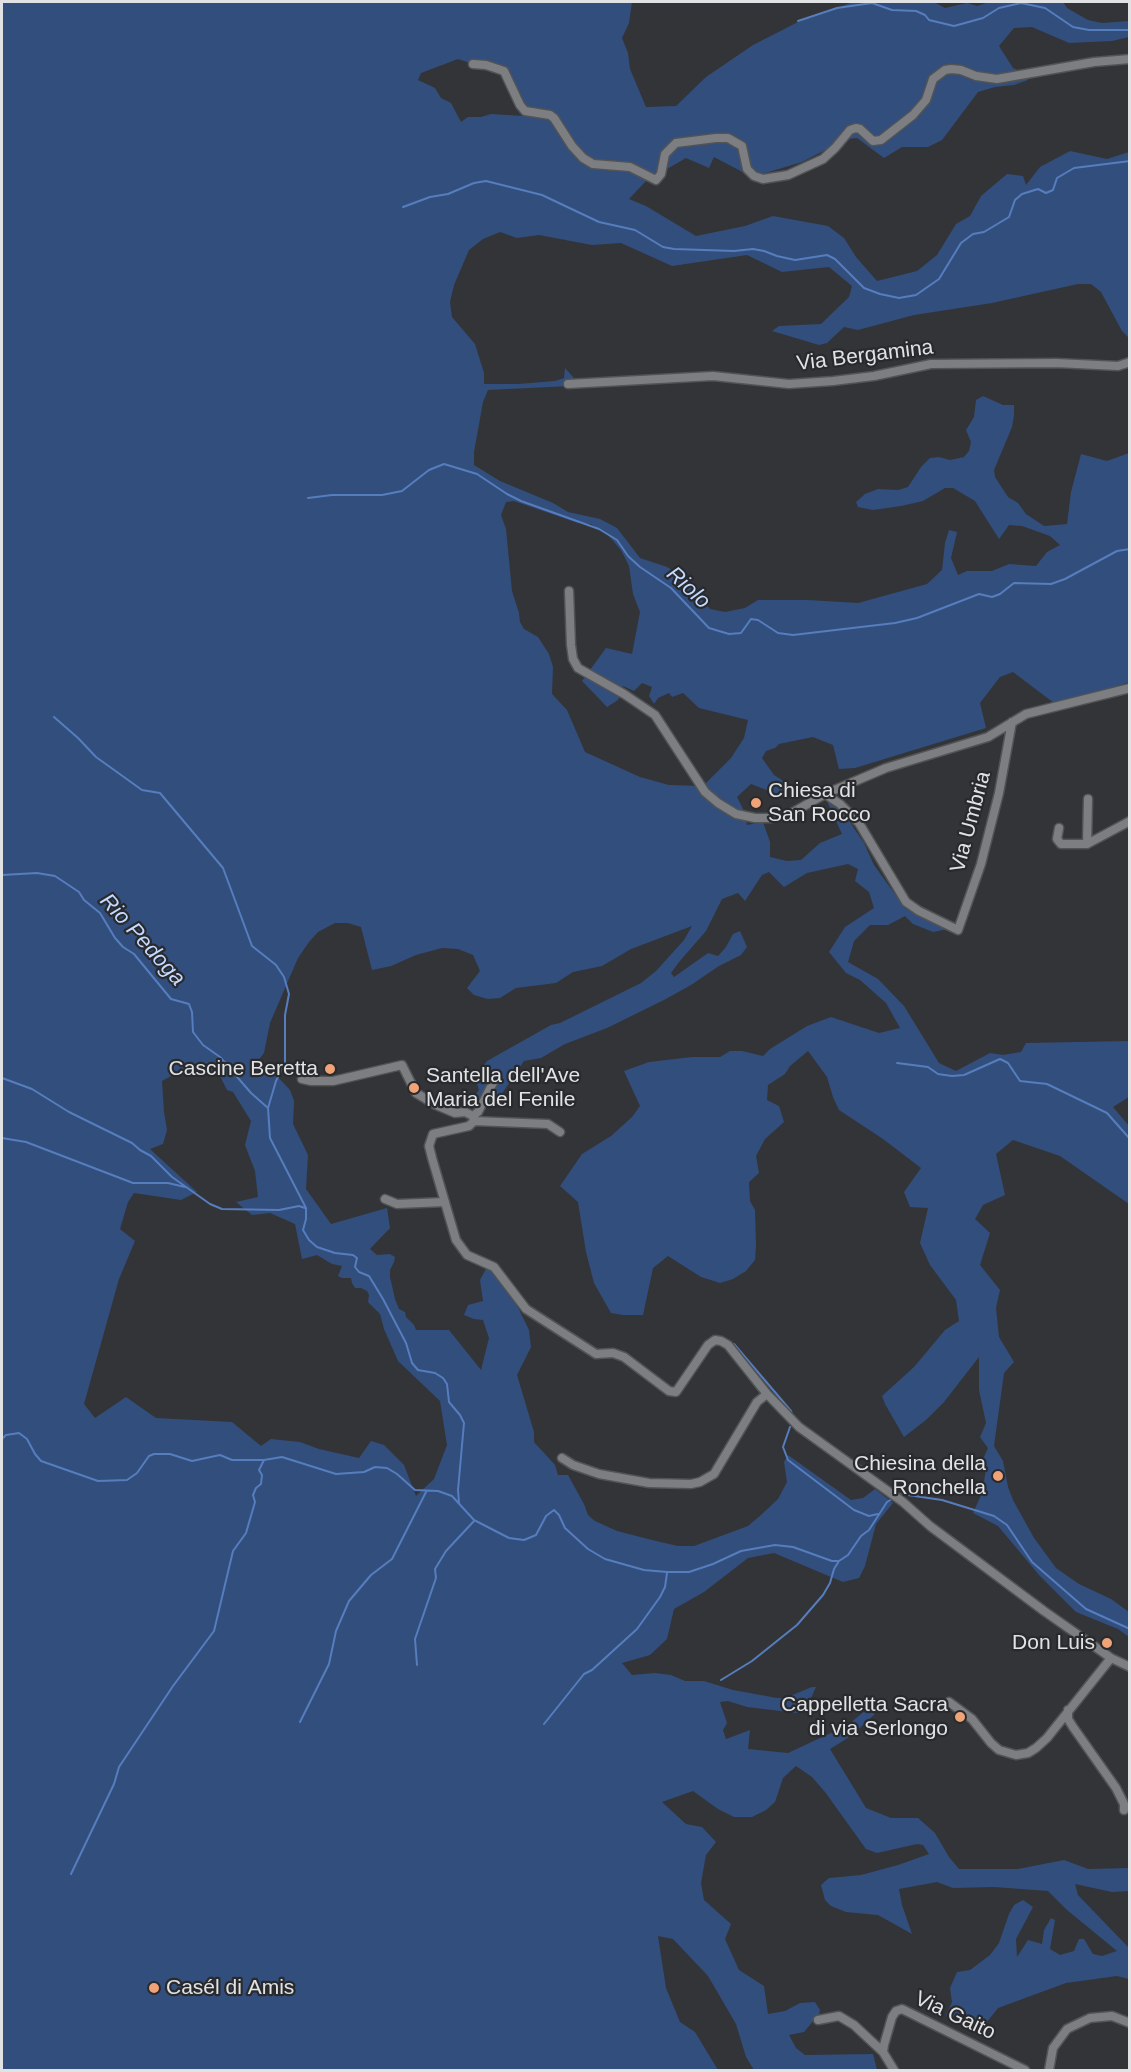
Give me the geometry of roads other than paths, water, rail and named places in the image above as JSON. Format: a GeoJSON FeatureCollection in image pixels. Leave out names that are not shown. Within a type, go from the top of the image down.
{"type":"FeatureCollection","features":[{"type":"Feature","properties":{"kind":"street"},"geometry":{"type":"LineString","coordinates":[[473,64],[486,65],[504,71],[525,111],[550,115],[554,118],[572,146],[583,158],[593,164],[630,167],[656,180],[661,174],[665,154],[676,143],[728,138],[742,146],[747,169],[754,176],[763,179],[788,175],[823,159],[850,130],[856,128],[873,141],[881,140],[914,116],[930,93],[933,80],[945,70],[962,70],[976,76],[997,79],[1094,62],[1130,59]]}},
{"type":"Feature","properties":{"kind":"street","name":"Via Bergamina"},"geometry":{"type":"LineString","coordinates":[[568,384],[713,376],[789,384],[874,376],[931,364],[1056,363],[1118,366],[1130,362]]}},
{"type":"Feature","properties":{"kind":"street"},"geometry":{"type":"LineString","coordinates":[[569,591],[571,645],[573,659],[578,668],[624,694],[655,716],[705,792],[717,803],[736,814],[755,818],[771,818],[790,814],[825,794],[886,768],[988,737],[1026,714],[1130,688]]}},
{"type":"Feature","properties":{"kind":"street","name":"Via Umbria"},"geometry":{"type":"LineString","coordinates":[[825,794],[840,804],[859,823],[906,902],[958,930],[984,854],[999,793],[1012,722]]}},
{"type":"Feature","properties":{"kind":"street"},"geometry":{"type":"LineString","coordinates":[[1087,844],[1088,799]]}},
{"type":"Feature","properties":{"kind":"street"},"geometry":{"type":"LineString","coordinates":[[1059,828],[1057,839],[1061,844],[1087,844],[1130,820]]}},
{"type":"Feature","properties":{"kind":"street"},"geometry":{"type":"LineString","coordinates":[[302,1079],[333,1081],[402,1065],[416,1093],[436,1105],[455,1113],[465,1112],[474,1118],[548,1124],[560,1132]]}},
{"type":"Feature","properties":{"kind":"street"},"geometry":{"type":"LineString","coordinates":[[497,1075],[469,1126],[433,1134],[429,1146],[456,1240],[467,1255],[494,1268],[526,1309],[596,1354],[613,1353],[624,1357],[669,1391],[676,1392],[708,1345],[715,1340],[728,1346],[767,1394],[799,1427],[891,1493],[975,1560],[1111,1658],[1130,1667]]}},
{"type":"Feature","properties":{"kind":"street"},"geometry":{"type":"LineString","coordinates":[[386,1199],[397,1204],[445,1202]]}},
{"type":"Feature","properties":{"kind":"street"},"geometry":{"type":"LineString","coordinates":[[562,1458],[573,1466],[599,1474],[649,1483],[691,1484],[700,1482],[714,1474],[757,1402],[767,1394]]}},
{"type":"Feature","properties":{"kind":"street"},"geometry":{"type":"LineString","coordinates":[[949,1702],[972,1719],[999,1750],[1016,1755],[1028,1753],[1047,1738],[1111,1658]]}},
{"type":"Feature","properties":{"kind":"street"},"geometry":{"type":"LineString","coordinates":[[1068,1710],[1068,1719],[1073,1728],[1121,1797],[1124,1810]]}},
{"type":"Feature","properties":{"kind":"street","name":"Via Gaito"},"geometry":{"type":"LineString","coordinates":[[883,2052],[892,2017],[896,2011],[902,2009],[1024,2070]]}},
{"type":"Feature","properties":{"kind":"street"},"geometry":{"type":"LineString","coordinates":[[818,2020],[839,2016],[855,2025],[883,2052],[894,2070]]}},
{"type":"Feature","properties":{"kind":"street"},"geometry":{"type":"LineString","coordinates":[[1049,2070],[1053,2048],[1067,2029],[1090,2018],[1112,2016],[1130,2023]]}},
{"type":"Feature","properties":{"kind":"waterway"},"geometry":{"type":"LineString","coordinates":[[798,21],[837,8],[872,3],[892,10],[916,11],[925,15],[929,20],[954,26],[983,18],[999,8],[1021,3],[1045,8],[1073,27],[1089,30],[1130,30]]}},
{"type":"Feature","properties":{"kind":"waterway","name":"Riolo"},"geometry":{"type":"LineString","coordinates":[[403,207],[486,181],[542,195],[599,222],[635,230],[663,247],[734,251],[753,249],[795,260],[827,255],[835,259],[864,288],[899,298],[916,295],[939,279],[961,243],[973,234],[984,232],[1009,217],[1015,200],[1022,194],[1038,189],[1046,193],[1053,190],[1057,178],[1074,168],[1130,161]]}},
{"type":"Feature","properties":{"kind":"waterway","name":"Riolo"},"geometry":{"type":"LineString","coordinates":[[308,498],[332,495],[382,495],[402,491],[429,470],[444,464],[477,474],[521,501],[599,529],[617,540],[628,556],[671,588],[709,628],[729,634],[741,633],[751,619],[758,620],[778,633],[793,635],[895,623],[917,618],[979,594],[992,597],[1014,583],[1051,584],[1117,551],[1130,549]]}},
{"type":"Feature","properties":{"kind":"waterway"},"geometry":{"type":"LineString","coordinates":[[54,717],[96,757],[142,790],[160,793],[223,868],[252,946],[276,965],[284,977],[289,994],[285,1015],[285,1063],[276,1081],[268,1108]]}},
{"type":"Feature","properties":{"kind":"waterway","name":"Rio Pedoga"},"geometry":{"type":"LineString","coordinates":[[2,875],[37,873],[55,876],[79,892],[84,900],[100,913],[115,938],[134,954],[171,999],[189,1004],[192,1012],[193,1032],[203,1045],[220,1057],[251,1093],[268,1108],[270,1138],[306,1208],[303,1230],[309,1240],[317,1247],[335,1253],[353,1255],[357,1258],[355,1267],[359,1272],[369,1276],[383,1299],[406,1343],[412,1363],[418,1370],[435,1373],[447,1384],[449,1402],[464,1423],[458,1490],[459,1503]]}},
{"type":"Feature","properties":{"kind":"waterway"},"geometry":{"type":"LineString","coordinates":[[897,1063],[928,1067],[938,1074],[952,1076],[964,1075],[1000,1059],[1008,1063],[1020,1081],[1047,1084],[1107,1113],[1130,1139]]}},
{"type":"Feature","properties":{"kind":"waterway"},"geometry":{"type":"LineString","coordinates":[[2,1078],[32,1089],[69,1112],[132,1143],[151,1156],[172,1177],[210,1204],[222,1209],[279,1210],[299,1206],[305,1208]]}},
{"type":"Feature","properties":{"kind":"waterway"},"geometry":{"type":"LineString","coordinates":[[2,1138],[26,1142],[133,1183],[168,1183],[185,1187]]}},
{"type":"Feature","properties":{"kind":"waterway"},"geometry":{"type":"LineString","coordinates":[[734,1344],[791,1411],[793,1418]]}},
{"type":"Feature","properties":{"kind":"waterway"},"geometry":{"type":"LineString","coordinates":[[790,1427],[783,1447],[788,1460],[854,1510],[869,1516],[878,1514]]}},
{"type":"Feature","properties":{"kind":"waterway"},"geometry":{"type":"LineString","coordinates":[[2,1439],[6,1435],[19,1433],[27,1439],[41,1461],[98,1481],[127,1480],[137,1473],[149,1456],[154,1454],[170,1454],[192,1461],[220,1455],[232,1460],[264,1460],[282,1457],[336,1474],[364,1472],[375,1467],[387,1468],[415,1490],[438,1491],[452,1496],[474,1520],[509,1538],[524,1540],[536,1535],[546,1516],[554,1510],[565,1528],[588,1549],[605,1559],[644,1570],[667,1572],[689,1572],[741,1551],[775,1545],[793,1547],[832,1561],[839,1561],[848,1555],[861,1536],[869,1530],[887,1502],[892,1499]]}},
{"type":"Feature","properties":{"kind":"waterway"},"geometry":{"type":"LineString","coordinates":[[71,1874],[114,1784],[119,1767],[173,1686],[214,1631],[233,1551],[246,1533],[255,1502],[253,1495],[261,1484],[262,1475],[259,1470],[264,1460]]}},
{"type":"Feature","properties":{"kind":"waterway"},"geometry":{"type":"LineString","coordinates":[[300,1722],[329,1664],[336,1631],[349,1601],[371,1575],[392,1559],[426,1492]]}},
{"type":"Feature","properties":{"kind":"waterway"},"geometry":{"type":"LineString","coordinates":[[897,1496],[901,1494],[942,1500],[994,1516],[1007,1525],[1032,1562],[1086,1609],[1130,1629]]}},
{"type":"Feature","properties":{"kind":"waterway"},"geometry":{"type":"LineString","coordinates":[[417,1665],[415,1639],[436,1578],[435,1569],[446,1551],[474,1521]]}},
{"type":"Feature","properties":{"kind":"waterway"},"geometry":{"type":"LineString","coordinates":[[721,1680],[752,1661],[797,1625],[823,1595],[839,1561]]}},
{"type":"Feature","properties":{"kind":"waterway"},"geometry":{"type":"LineString","coordinates":[[544,1724],[584,1674],[592,1670],[637,1629],[660,1597],[665,1587],[667,1573]]}},
{"type":"Feature","properties":{"kind":"place","name":"Chiesa di San Rocco"},"geometry":{"type":"Point","coordinates":[756,803]}},
{"type":"Feature","properties":{"kind":"place","name":"Cascine Beretta"},"geometry":{"type":"Point","coordinates":[330,1069]}},
{"type":"Feature","properties":{"kind":"place","name":"Santella dell'Ave Maria del Fenile"},"geometry":{"type":"Point","coordinates":[414,1088]}},
{"type":"Feature","properties":{"kind":"place","name":"Chiesina della Ronchella"},"geometry":{"type":"Point","coordinates":[998,1476]}},
{"type":"Feature","properties":{"kind":"place","name":"Don Luis"},"geometry":{"type":"Point","coordinates":[1107,1643]}},
{"type":"Feature","properties":{"kind":"place","name":"Cappelletta Sacra di via Serlongo"},"geometry":{"type":"Point","coordinates":[960,1717]}},
{"type":"Feature","properties":{"kind":"place","name":"Casél di Amis"},"geometry":{"type":"Point","coordinates":[154,1988]}}]}
